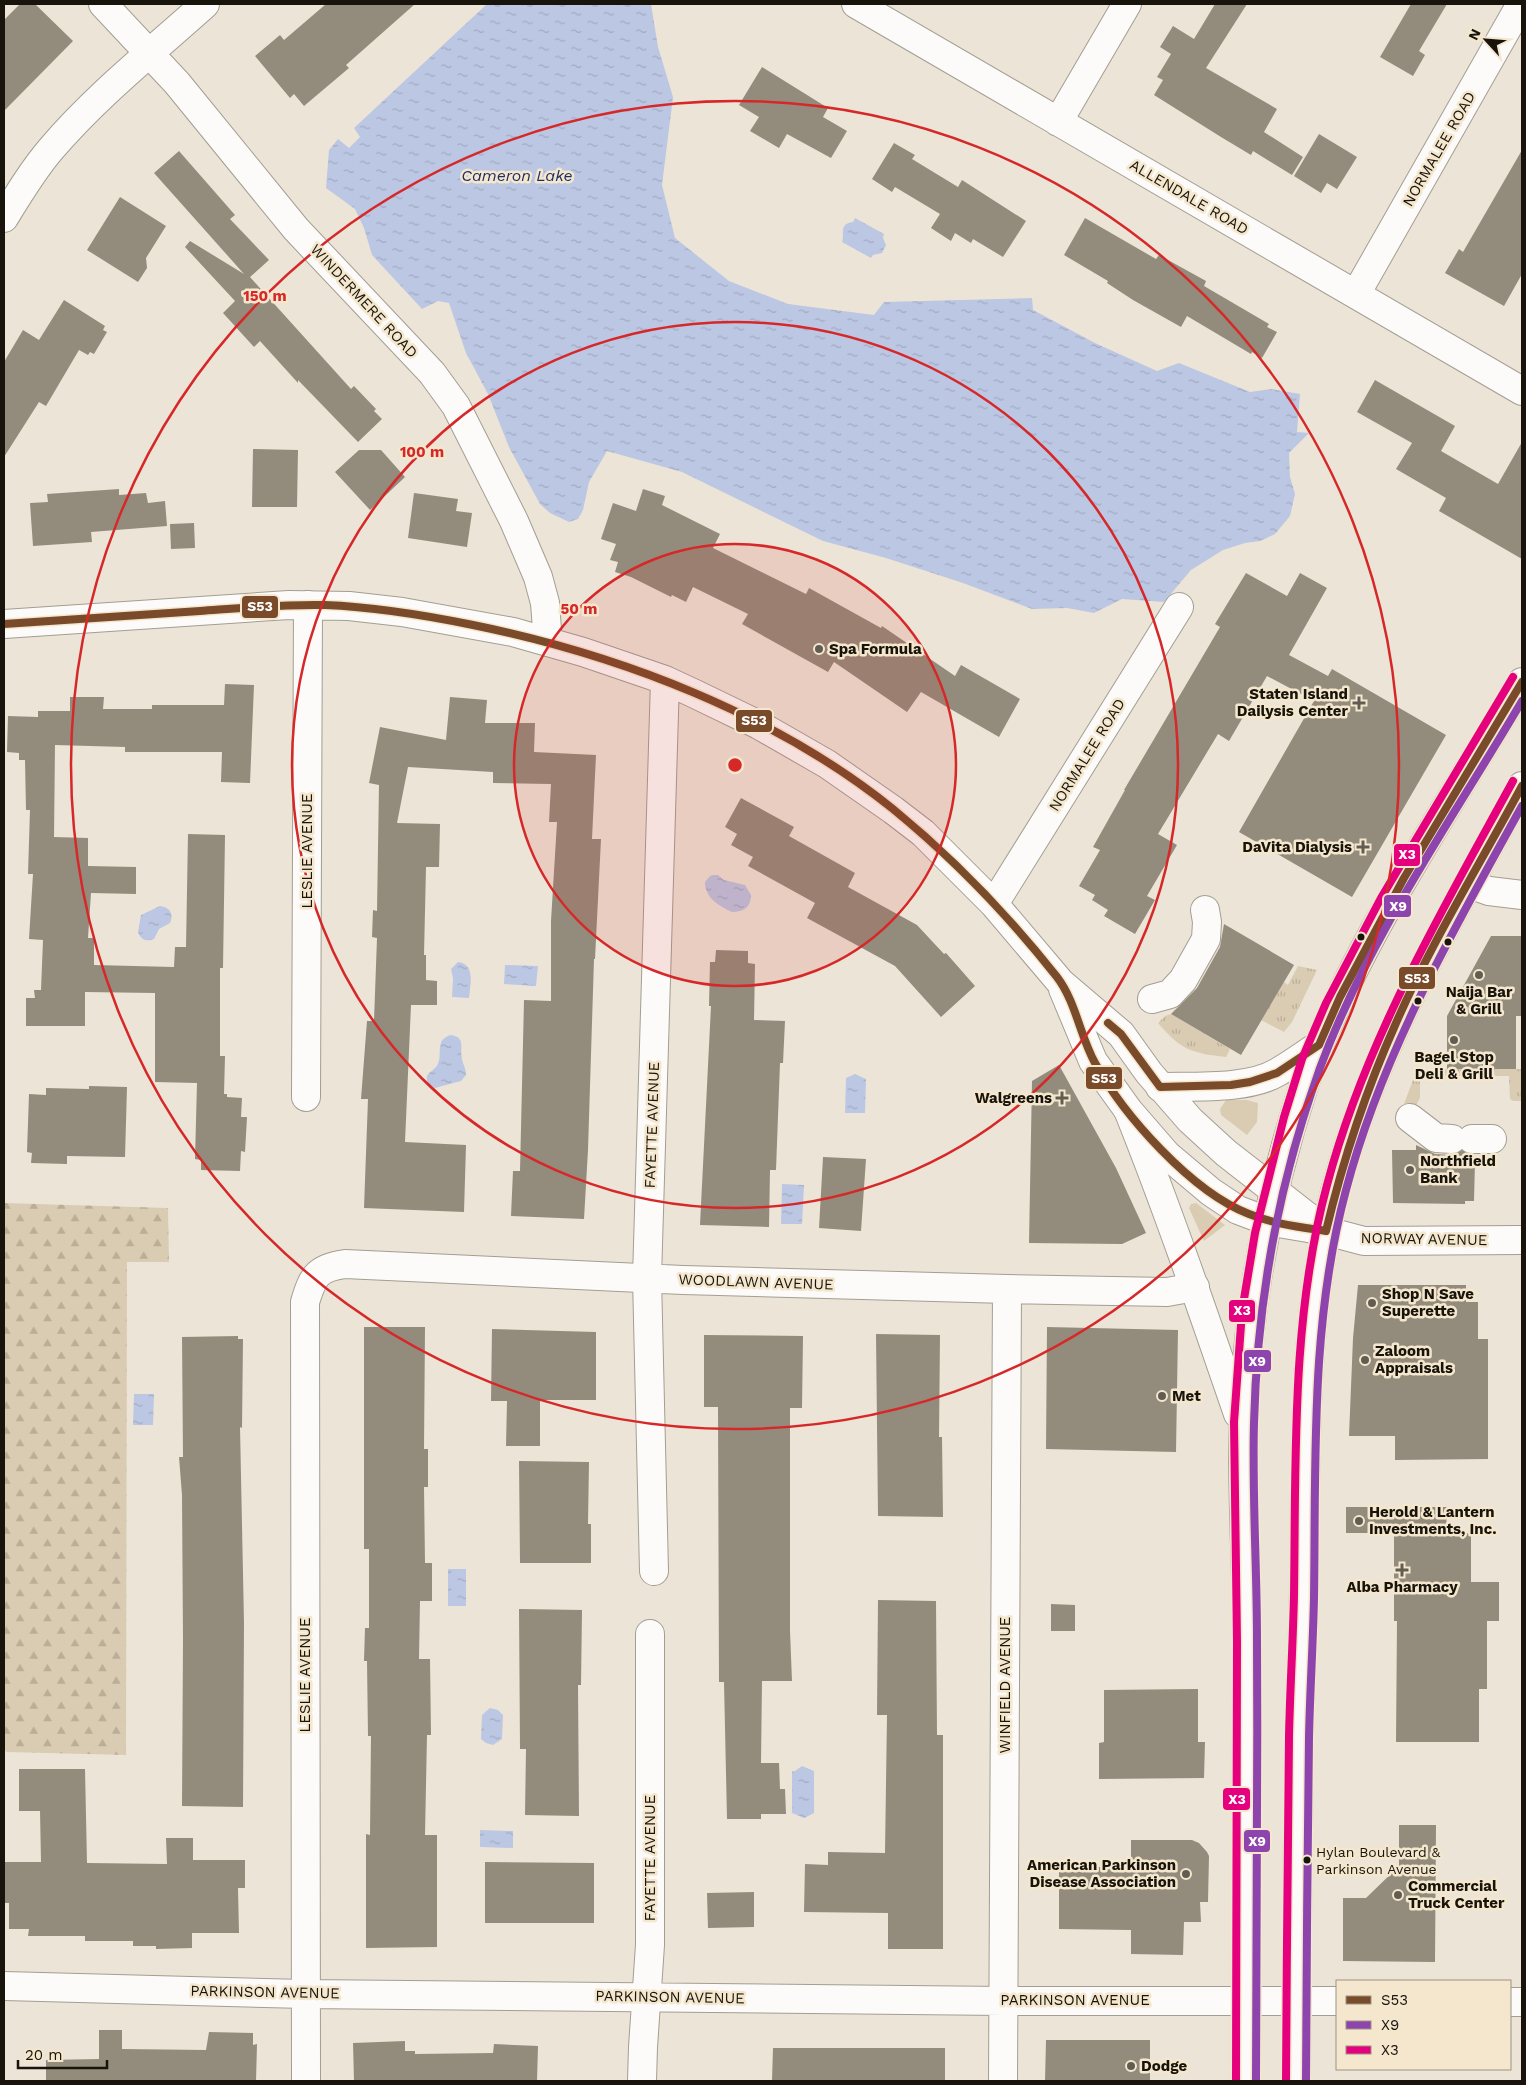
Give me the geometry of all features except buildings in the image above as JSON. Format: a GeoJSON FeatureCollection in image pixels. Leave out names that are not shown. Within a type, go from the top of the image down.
{"type":"FeatureCollection","features":[{"type":"Feature","properties":{"kind":"street","name":"WINDERMERE ROAD"},"geometry":{"type":"LineString","coordinates":[[103,4],[150,53],[296,229],[432,373],[456,406],[514,521],[538,577],[545,603],[548,642]]}},
{"type":"Feature","properties":{"kind":"street"},"geometry":{"type":"LineString","coordinates":[[4,218],[31,176],[73,126],[205,4]]}},
{"type":"Feature","properties":{"kind":"street","name":"ALLENDALE ROAD"},"geometry":{"type":"LineString","coordinates":[[856,4],[1522,392]]}},
{"type":"Feature","properties":{"kind":"street"},"geometry":{"type":"LineString","coordinates":[[1058,122],[1127,4]]}},
{"type":"Feature","properties":{"kind":"street","name":"NORMALEE ROAD"},"geometry":{"type":"LineString","coordinates":[[1356,294],[1521,4]]}},
{"type":"Feature","properties":{"kind":"street"},"geometry":{"type":"LineString","coordinates":[[4,624],[308,605],[376,608],[478,625],[548,642],[664,680],[759,725],[827,764],[923,833],[994,904],[1061,983],[1121,1034],[1160,1087],[1207,1136],[1326,1231]]}},
{"type":"Feature","properties":{"kind":"street","name":"LESLIE AVENUE"},"geometry":{"type":"LineString","coordinates":[[306,1097],[308,605]]}},
{"type":"Feature","properties":{"kind":"street","name":"NORMALEE ROAD"},"geometry":{"type":"LineString","coordinates":[[994,904],[1179,607]]}},
{"type":"Feature","properties":{"kind":"street","name":"FAYETTE AVENUE"},"geometry":{"type":"LineString","coordinates":[[654,1571],[648,1278],[664,680]]}},
{"type":"Feature","properties":{"kind":"street"},"geometry":{"type":"LineString","coordinates":[[1246,2081],[1247,1612],[1244,1431],[1250,1334],[1267,1221],[1292,1124],[1319,1045],[1340,997],[1387,909],[1464,776],[1522,682]]}},
{"type":"Feature","properties":{"kind":"street"},"geometry":{"type":"LineString","coordinates":[[1296,2081],[1298,1770],[1305,1574],[1305,1429],[1309,1354],[1318,1272],[1342,1168],[1376,1071],[1420,973],[1522,786]]}},
{"type":"Feature","properties":{"kind":"street"},"geometry":{"type":"LineString","coordinates":[[1469,884],[1489,891],[1522,895]]}},
{"type":"Feature","properties":{"kind":"street"},"geometry":{"type":"LineString","coordinates":[[1152,999],[1170,994],[1183,980],[1206,940],[1207,922],[1205,910]]}},
{"type":"Feature","properties":{"kind":"street"},"geometry":{"type":"LineString","coordinates":[[1061,983],[1093,1061],[1128,1110],[1163,1198],[1244,1431]]}},
{"type":"Feature","properties":{"kind":"street"},"geometry":{"type":"LineString","coordinates":[[1160,1087],[1231,1085],[1250,1082],[1277,1073],[1319,1045]]}},
{"type":"Feature","properties":{"kind":"street","name":"NORWAY AVENUE"},"geometry":{"type":"LineString","coordinates":[[1128,1110],[1167,1155],[1211,1192],[1238,1210],[1267,1221],[1326,1231],[1364,1240],[1522,1240]]}},
{"type":"Feature","properties":{"kind":"street"},"geometry":{"type":"LineString","coordinates":[[1410,1118],[1436,1138],[1472,1139]]}},
{"type":"Feature","properties":{"kind":"street","name":"WOODLAWN AVENUE"},"geometry":{"type":"LineString","coordinates":[[318,1272],[331,1266],[345,1264],[648,1278],[1007,1289],[1167,1292],[1195,1287]]}},
{"type":"Feature","properties":{"kind":"street","name":"LESLIE AVENUE"},"geometry":{"type":"LineString","coordinates":[[306,2081],[305,1302],[310,1284],[318,1272]]}},
{"type":"Feature","properties":{"kind":"street","name":"WINFIELD AVENUE"},"geometry":{"type":"LineString","coordinates":[[1003,2081],[1007,1289]]}},
{"type":"Feature","properties":{"kind":"street","name":"FAYETTE AVENUE"},"geometry":{"type":"LineString","coordinates":[[642,2081],[650,1945],[650,1634]]}},
{"type":"Feature","properties":{"kind":"street","name":"PARKINSON AVENUE"},"geometry":{"type":"LineString","coordinates":[[4,1986],[305,1994],[1004,2001],[1336,2001]]}},
{"type":"Feature","properties":{"kind":"green space"},"geometry":{"type":"Polygon","coordinates":[[[1298,966],[1317,970],[1292,1022],[1284,1032],[1261,1020],[1284,982],[1288,985],[1298,966]]]}},
{"type":"Feature","properties":{"kind":"green space"},"geometry":{"type":"Polygon","coordinates":[[[1171,1014],[1230,1049],[1226,1057],[1195,1052],[1180,1045],[1158,1023],[1165,1016],[1171,1014]]]}},
{"type":"Feature","properties":{"kind":"green space"},"geometry":{"type":"Polygon","coordinates":[[[1422,1069],[1522,1069],[1522,1101],[1510,1099],[1509,1076],[1420,1076],[1420,1098],[1415,1107],[1404,1104],[1413,1080],[1416,1081],[1422,1069]]]}},
{"type":"Feature","properties":{"kind":"green space"},"geometry":{"type":"Polygon","coordinates":[[[1226,1100],[1247,1100],[1258,1103],[1257,1122],[1247,1135],[1221,1115],[1220,1109],[1226,1100]]]}},
{"type":"Feature","properties":{"kind":"green space"},"geometry":{"type":"Polygon","coordinates":[[[4,1203],[168,1208],[169,1262],[127,1262],[126,1755],[7,1752],[4,1749],[4,1203]]]}},
{"type":"Feature","properties":{"kind":"green space"},"geometry":{"type":"Polygon","coordinates":[[[1196,1203],[1225,1225],[1204,1241],[1189,1208],[1191,1204],[1196,1203]]]}},
{"type":"Feature","properties":{"kind":"water","name":"Cameron Lake"},"geometry":{"type":"Polygon","coordinates":[[[487,4],[651,4],[658,47],[673,97],[662,185],[675,238],[729,281],[788,304],[874,315],[884,302],[1032,298],[1033,310],[1095,343],[1157,371],[1179,363],[1250,392],[1271,389],[1300,394],[1297,432],[1309,433],[1289,453],[1290,477],[1295,494],[1290,516],[1275,534],[1260,541],[1245,543],[1223,550],[1191,570],[1164,602],[1122,599],[1094,613],[1067,608],[1032,609],[963,583],[886,558],[823,541],[682,472],[607,451],[589,482],[583,510],[578,519],[569,522],[550,513],[540,504],[509,447],[488,394],[466,353],[449,303],[438,301],[422,309],[372,255],[364,228],[355,209],[326,188],[329,150],[338,139],[349,148],[360,137],[354,128],[487,4]]]}},
{"type":"Feature","properties":{"kind":"water"},"geometry":{"type":"Polygon","coordinates":[[[855,218],[884,234],[883,238],[886,245],[882,253],[873,255],[871,258],[842,242],[845,225],[853,222],[855,218]]]}},
{"type":"Feature","properties":{"kind":"water"},"geometry":{"type":"Polygon","coordinates":[[[713,875],[745,885],[751,895],[748,906],[740,911],[732,912],[714,901],[707,893],[705,882],[713,875]]]}},
{"type":"Feature","properties":{"kind":"water"},"geometry":{"type":"Polygon","coordinates":[[[160,906],[170,912],[172,917],[170,923],[159,929],[154,939],[144,940],[138,932],[141,915],[160,906]]]}},
{"type":"Feature","properties":{"kind":"water"},"geometry":{"type":"Polygon","coordinates":[[[458,962],[464,964],[470,971],[469,998],[452,997],[453,978],[451,969],[458,962]]]}},
{"type":"Feature","properties":{"kind":"water"},"geometry":{"type":"Polygon","coordinates":[[[505,965],[538,966],[536,986],[504,984],[505,965]]]}},
{"type":"Feature","properties":{"kind":"water"},"geometry":{"type":"Polygon","coordinates":[[[450,1035],[459,1038],[466,1075],[461,1081],[435,1088],[428,1083],[427,1077],[438,1064],[440,1046],[444,1038],[450,1035]]]}},
{"type":"Feature","properties":{"kind":"water"},"geometry":{"type":"Polygon","coordinates":[[[855,1074],[866,1079],[865,1113],[845,1113],[846,1078],[855,1074]]]}},
{"type":"Feature","properties":{"kind":"water"},"geometry":{"type":"Polygon","coordinates":[[[782,1184],[804,1185],[802,1224],[781,1224],[782,1184]]]}},
{"type":"Feature","properties":{"kind":"water"},"geometry":{"type":"Polygon","coordinates":[[[134,1394],[154,1394],[153,1425],[133,1425],[134,1394]]]}},
{"type":"Feature","properties":{"kind":"water"},"geometry":{"type":"Polygon","coordinates":[[[448,1569],[466,1569],[466,1606],[448,1606],[448,1569]]]}},
{"type":"Feature","properties":{"kind":"water"},"geometry":{"type":"Polygon","coordinates":[[[490,1708],[498,1710],[503,1715],[502,1739],[493,1745],[481,1739],[482,1715],[490,1708]]]}},
{"type":"Feature","properties":{"kind":"water"},"geometry":{"type":"Polygon","coordinates":[[[802,1766],[814,1771],[814,1813],[804,1818],[792,1813],[792,1771],[802,1766]]]}},
{"type":"Feature","properties":{"kind":"water"},"geometry":{"type":"Polygon","coordinates":[[[480,1830],[513,1831],[513,1848],[480,1847],[480,1830]]]}},
{"type":"Feature","properties":{"kind":"transit line","name":"S53"},"geometry":{"type":"LineString","coordinates":[[4,624],[278,606],[325,605],[381,610],[473,625],[584,653],[639,671],[747,717],[798,744],[847,775],[916,828],[980,889],[1057,977],[1069,997],[1090,1053],[1108,1084],[1141,1128],[1183,1171],[1205,1189],[1249,1214],[1277,1223],[1326,1231],[1356,1126],[1396,1023],[1440,933],[1522,786]]}},
{"type":"Feature","properties":{"kind":"transit line","name":"X3"},"geometry":{"type":"LineString","coordinates":[[1236,2081],[1237,1641],[1234,1422],[1242,1311],[1255,1233],[1284,1117],[1302,1059],[1326,1003],[1381,898],[1513,677]]}},
{"type":"Feature","properties":{"kind":"transit line","name":"S53"},"geometry":{"type":"LineString","coordinates":[[1108,1023],[1121,1034],[1160,1087],[1231,1085],[1250,1082],[1277,1073],[1319,1045],[1340,997],[1404,878],[1522,682]]}},
{"type":"Feature","properties":{"kind":"transit line","name":"X9"},"geometry":{"type":"LineString","coordinates":[[1256,2081],[1257,1613],[1254,1423],[1260,1333],[1273,1243],[1293,1154],[1320,1068],[1340,1020],[1362,973],[1413,880],[1522,701]]}},
{"type":"Feature","properties":{"kind":"transit line","name":"X3"},"geometry":{"type":"LineString","coordinates":[[1286,2081],[1288,1779],[1294,1595],[1296,1440],[1301,1337],[1315,1235],[1327,1185],[1343,1132],[1362,1079],[1384,1028],[1433,928],[1513,781]]}},
{"type":"Feature","properties":{"kind":"transit line","name":"X9"},"geometry":{"type":"LineString","coordinates":[[1306,2081],[1308,1780],[1314,1598],[1317,1393],[1326,1291],[1334,1240],[1361,1139],[1400,1041],[1446,945],[1522,806]]}},
{"type":"Feature","properties":{"kind":"place","name":"Spa Formula"},"geometry":{"type":"Point","coordinates":[819,649]}},
{"type":"Feature","properties":{"kind":"place","name":"Staten Island Dailysis Center"},"geometry":{"type":"Point","coordinates":[1359,703]}},
{"type":"Feature","properties":{"kind":"place","name":"DaVita Dialysis"},"geometry":{"type":"Point","coordinates":[1363,847]}},
{"type":"Feature","properties":{"kind":"place","name":"Naija Bar & Grill"},"geometry":{"type":"Point","coordinates":[1479,975]}},
{"type":"Feature","properties":{"kind":"place","name":"Bagel Stop Deli & Grill"},"geometry":{"type":"Point","coordinates":[1454,1040]}},
{"type":"Feature","properties":{"kind":"place","name":"Walgreens"},"geometry":{"type":"Point","coordinates":[1062,1098]}},
{"type":"Feature","properties":{"kind":"place","name":"Northfield Bank"},"geometry":{"type":"Point","coordinates":[1410,1170]}},
{"type":"Feature","properties":{"kind":"place","name":"Shop N Save Superette"},"geometry":{"type":"Point","coordinates":[1372,1303]}},
{"type":"Feature","properties":{"kind":"place","name":"Zaloom Appraisals"},"geometry":{"type":"Point","coordinates":[1365,1360]}},
{"type":"Feature","properties":{"kind":"place","name":"Met"},"geometry":{"type":"Point","coordinates":[1162,1396]}},
{"type":"Feature","properties":{"kind":"place","name":"Herold & Lantern Investments, Inc."},"geometry":{"type":"Point","coordinates":[1359,1521]}},
{"type":"Feature","properties":{"kind":"place","name":"Alba Pharmacy"},"geometry":{"type":"Point","coordinates":[1402,1570]}},
{"type":"Feature","properties":{"kind":"place","name":"Hylan Boulevard & Parkinson Avenue"},"geometry":{"type":"Point","coordinates":[1307,1860]}},
{"type":"Feature","properties":{"kind":"place","name":"American Parkinson Disease Association"},"geometry":{"type":"Point","coordinates":[1186,1874]}},
{"type":"Feature","properties":{"kind":"place","name":"Commercial Truck Center"},"geometry":{"type":"Point","coordinates":[1398,1895]}},
{"type":"Feature","properties":{"kind":"place","name":"Dodge"},"geometry":{"type":"Point","coordinates":[1131,2066]}}]}
